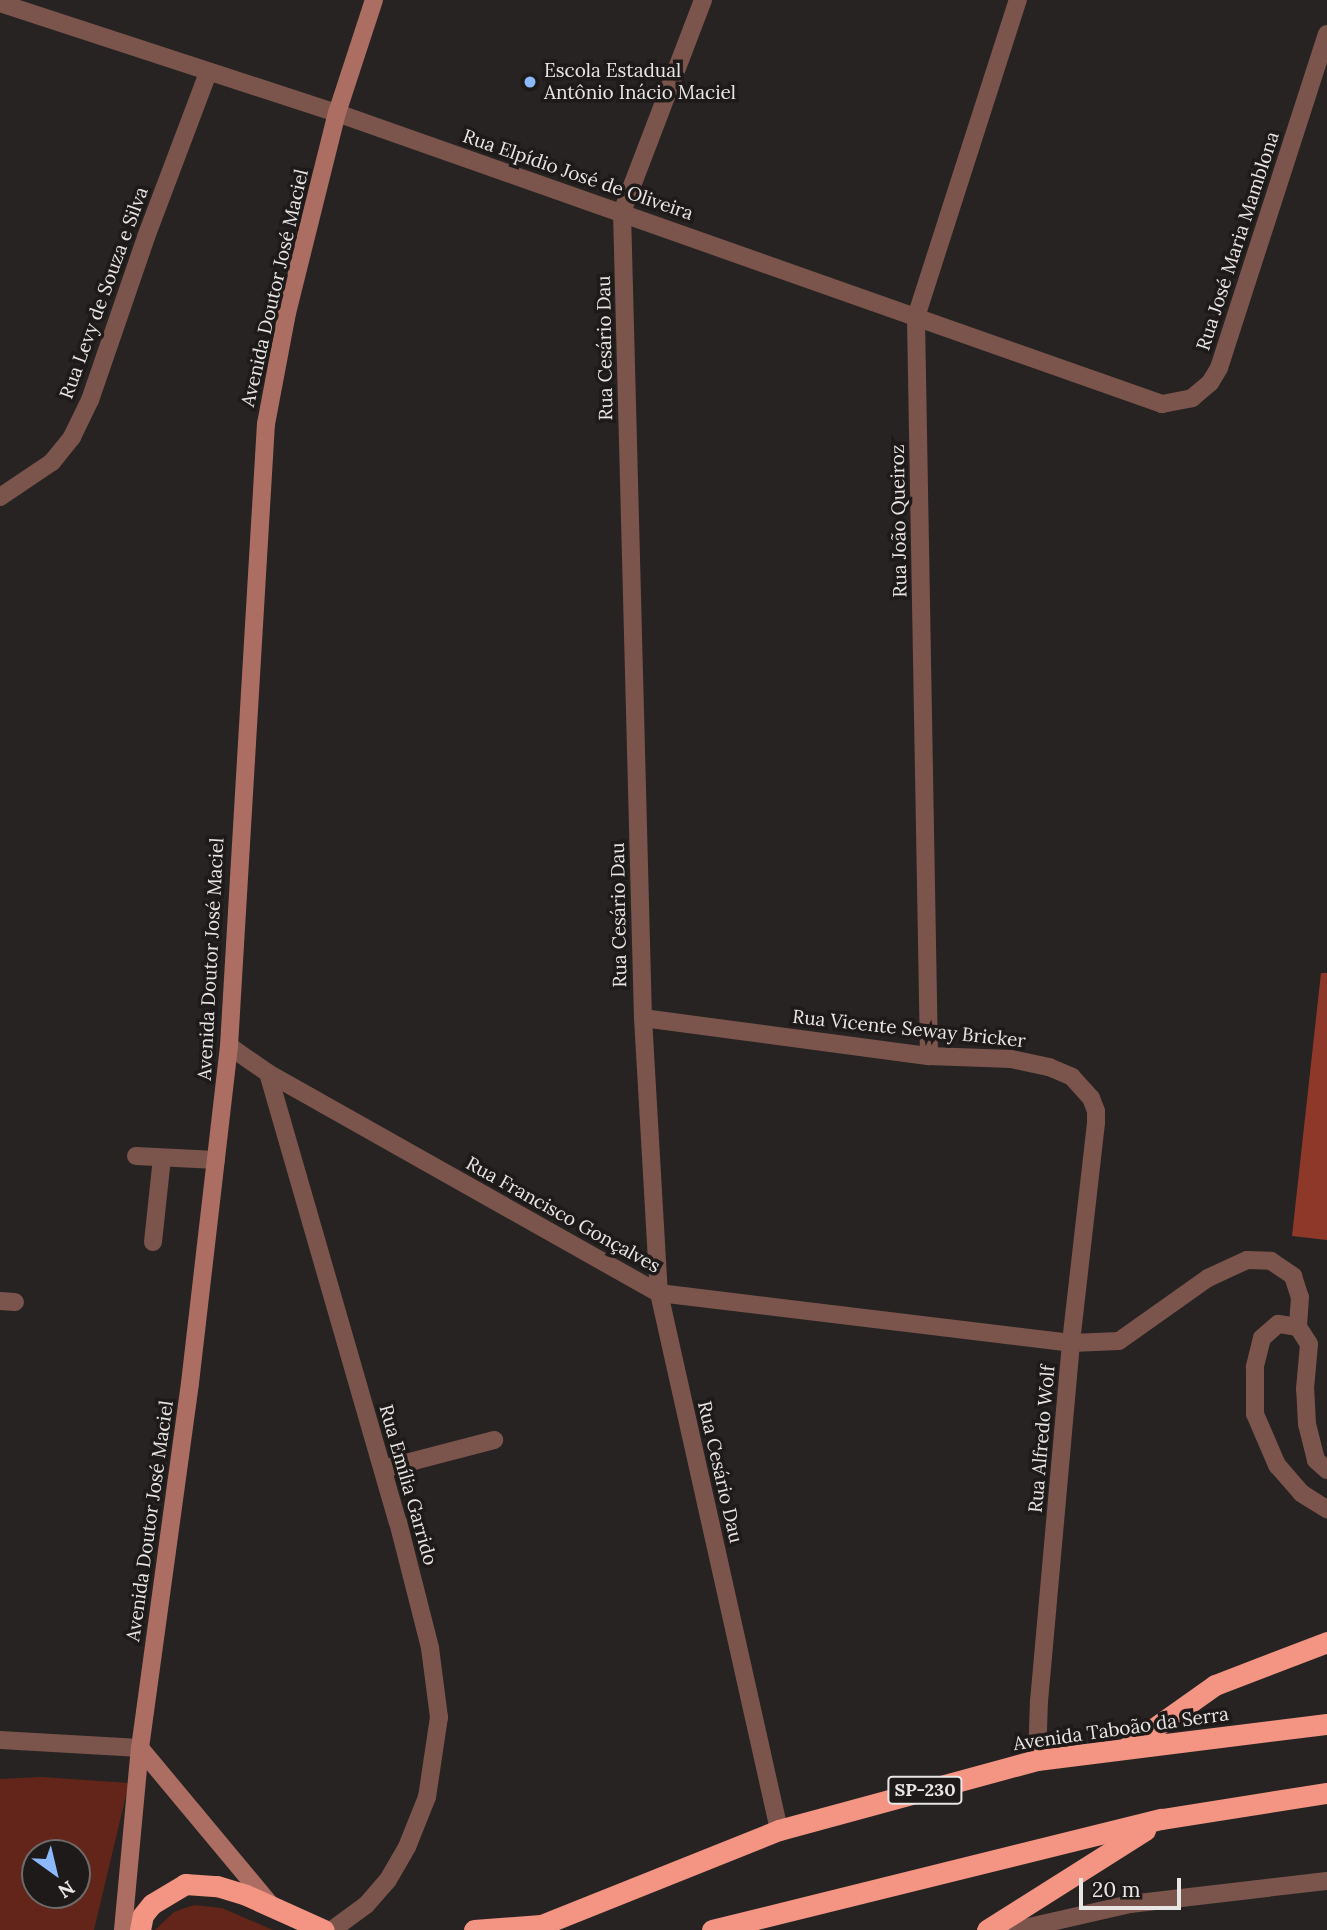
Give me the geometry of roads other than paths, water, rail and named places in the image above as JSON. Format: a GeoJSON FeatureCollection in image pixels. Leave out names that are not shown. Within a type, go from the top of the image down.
{"type":"FeatureCollection","features":[{"type":"Feature","properties":{"kind":"highway"},"geometry":{"type":"LineString","coordinates":[[1124,1749],[1215,1685],[1327,1642]]}},
{"type":"Feature","properties":{"kind":"highway","name":"Avenida Taboão da Serra"},"geometry":{"type":"LineString","coordinates":[[474,1930],[535,1927],[779,1830],[1037,1760],[1327,1724]]}},
{"type":"Feature","properties":{"kind":"highway"},"geometry":{"type":"LineString","coordinates":[[712,1930],[1162,1819],[1327,1793]]}},
{"type":"Feature","properties":{"kind":"highway"},"geometry":{"type":"LineString","coordinates":[[987,1930],[1162,1819]]}},
{"type":"Feature","properties":{"kind":"highway"},"geometry":{"type":"LineString","coordinates":[[140,1930],[143,1915],[152,1904],[185,1884],[217,1886],[268,1903],[324,1930]]}},
{"type":"Feature","properties":{"kind":"street","name":"Avenida Doutor José Maciel"},"geometry":{"type":"LineString","coordinates":[[123,1930],[140,1748],[190,1383],[229,1046],[237,876],[266,424],[287,313],[337,113],[374,0]]}},
{"type":"Feature","properties":{"kind":"street","name":"Rua Cesário Dau"},"geometry":{"type":"LineString","coordinates":[[703,0],[622,212],[643,1018],[659,1293],[779,1830]]}},
{"type":"Feature","properties":{"kind":"street","name":"Rua João Queiroz"},"geometry":{"type":"LineString","coordinates":[[929,1056],[916,317],[1018,0]]}},
{"type":"Feature","properties":{"kind":"street","name":"Rua Elpídio José de Oliveira"},"geometry":{"type":"LineString","coordinates":[[0,3],[337,113],[1139,396]]}},
{"type":"Feature","properties":{"kind":"street","name":"Rua José Maria Mamblona"},"geometry":{"type":"LineString","coordinates":[[1139,396],[1162,404],[1192,398],[1210,383],[1219,368],[1327,34]]}},
{"type":"Feature","properties":{"kind":"street","name":"Rua Levy de Souza e Silva"},"geometry":{"type":"LineString","coordinates":[[0,497],[52,461],[72,437],[90,400],[146,237],[208,73]]}},
{"type":"Feature","properties":{"kind":"street","name":"Rua Vicente Seway Bricker"},"geometry":{"type":"LineString","coordinates":[[643,1018],[929,1056],[1011,1059],[1049,1067],[1072,1077],[1084,1088],[1096,1111],[1096,1123]]}},
{"type":"Feature","properties":{"kind":"street"},"geometry":{"type":"LineString","coordinates":[[229,1046],[268,1073]]}},
{"type":"Feature","properties":{"kind":"street","name":"Rua Francisco Gonçalves"},"geometry":{"type":"LineString","coordinates":[[268,1073],[659,1293],[1071,1343],[1119,1341],[1208,1278],[1247,1260],[1271,1261],[1293,1276],[1300,1297],[1298,1328]]}},
{"type":"Feature","properties":{"kind":"street","name":"Rua Emília Garrido"},"geometry":{"type":"LineString","coordinates":[[268,1073],[383,1469],[430,1648],[439,1717],[427,1797],[407,1847],[387,1881],[366,1905],[332,1930]]}},
{"type":"Feature","properties":{"kind":"street","name":"Rua Alfredo Wolf"},"geometry":{"type":"LineString","coordinates":[[1037,1760],[1039,1700],[1071,1343],[1096,1123]]}},
{"type":"Feature","properties":{"kind":"street"},"geometry":{"type":"LineString","coordinates":[[136,1156],[216,1160]]}},
{"type":"Feature","properties":{"kind":"street"},"geometry":{"type":"LineString","coordinates":[[153,1242],[162,1158]]}},
{"type":"Feature","properties":{"kind":"street"},"geometry":{"type":"LineString","coordinates":[[1327,1470],[1316,1460],[1307,1424],[1305,1389],[1309,1344],[1298,1328],[1278,1324],[1262,1338],[1255,1367],[1255,1414],[1278,1465],[1301,1493],[1327,1509]]}},
{"type":"Feature","properties":{"kind":"street"},"geometry":{"type":"LineString","coordinates":[[383,1469],[414,1458],[494,1440]]}},
{"type":"Feature","properties":{"kind":"street"},"geometry":{"type":"LineString","coordinates":[[0,1740],[140,1748],[268,1903]]}},
{"type":"Feature","properties":{"kind":"street"},"geometry":{"type":"LineString","coordinates":[[1016,1930],[1130,1904],[1327,1881]]}},
{"type":"Feature","properties":{"kind":"place","name":"Escola Estadual Antônio Inácio Maciel"},"geometry":{"type":"Point","coordinates":[530,82]}}]}
